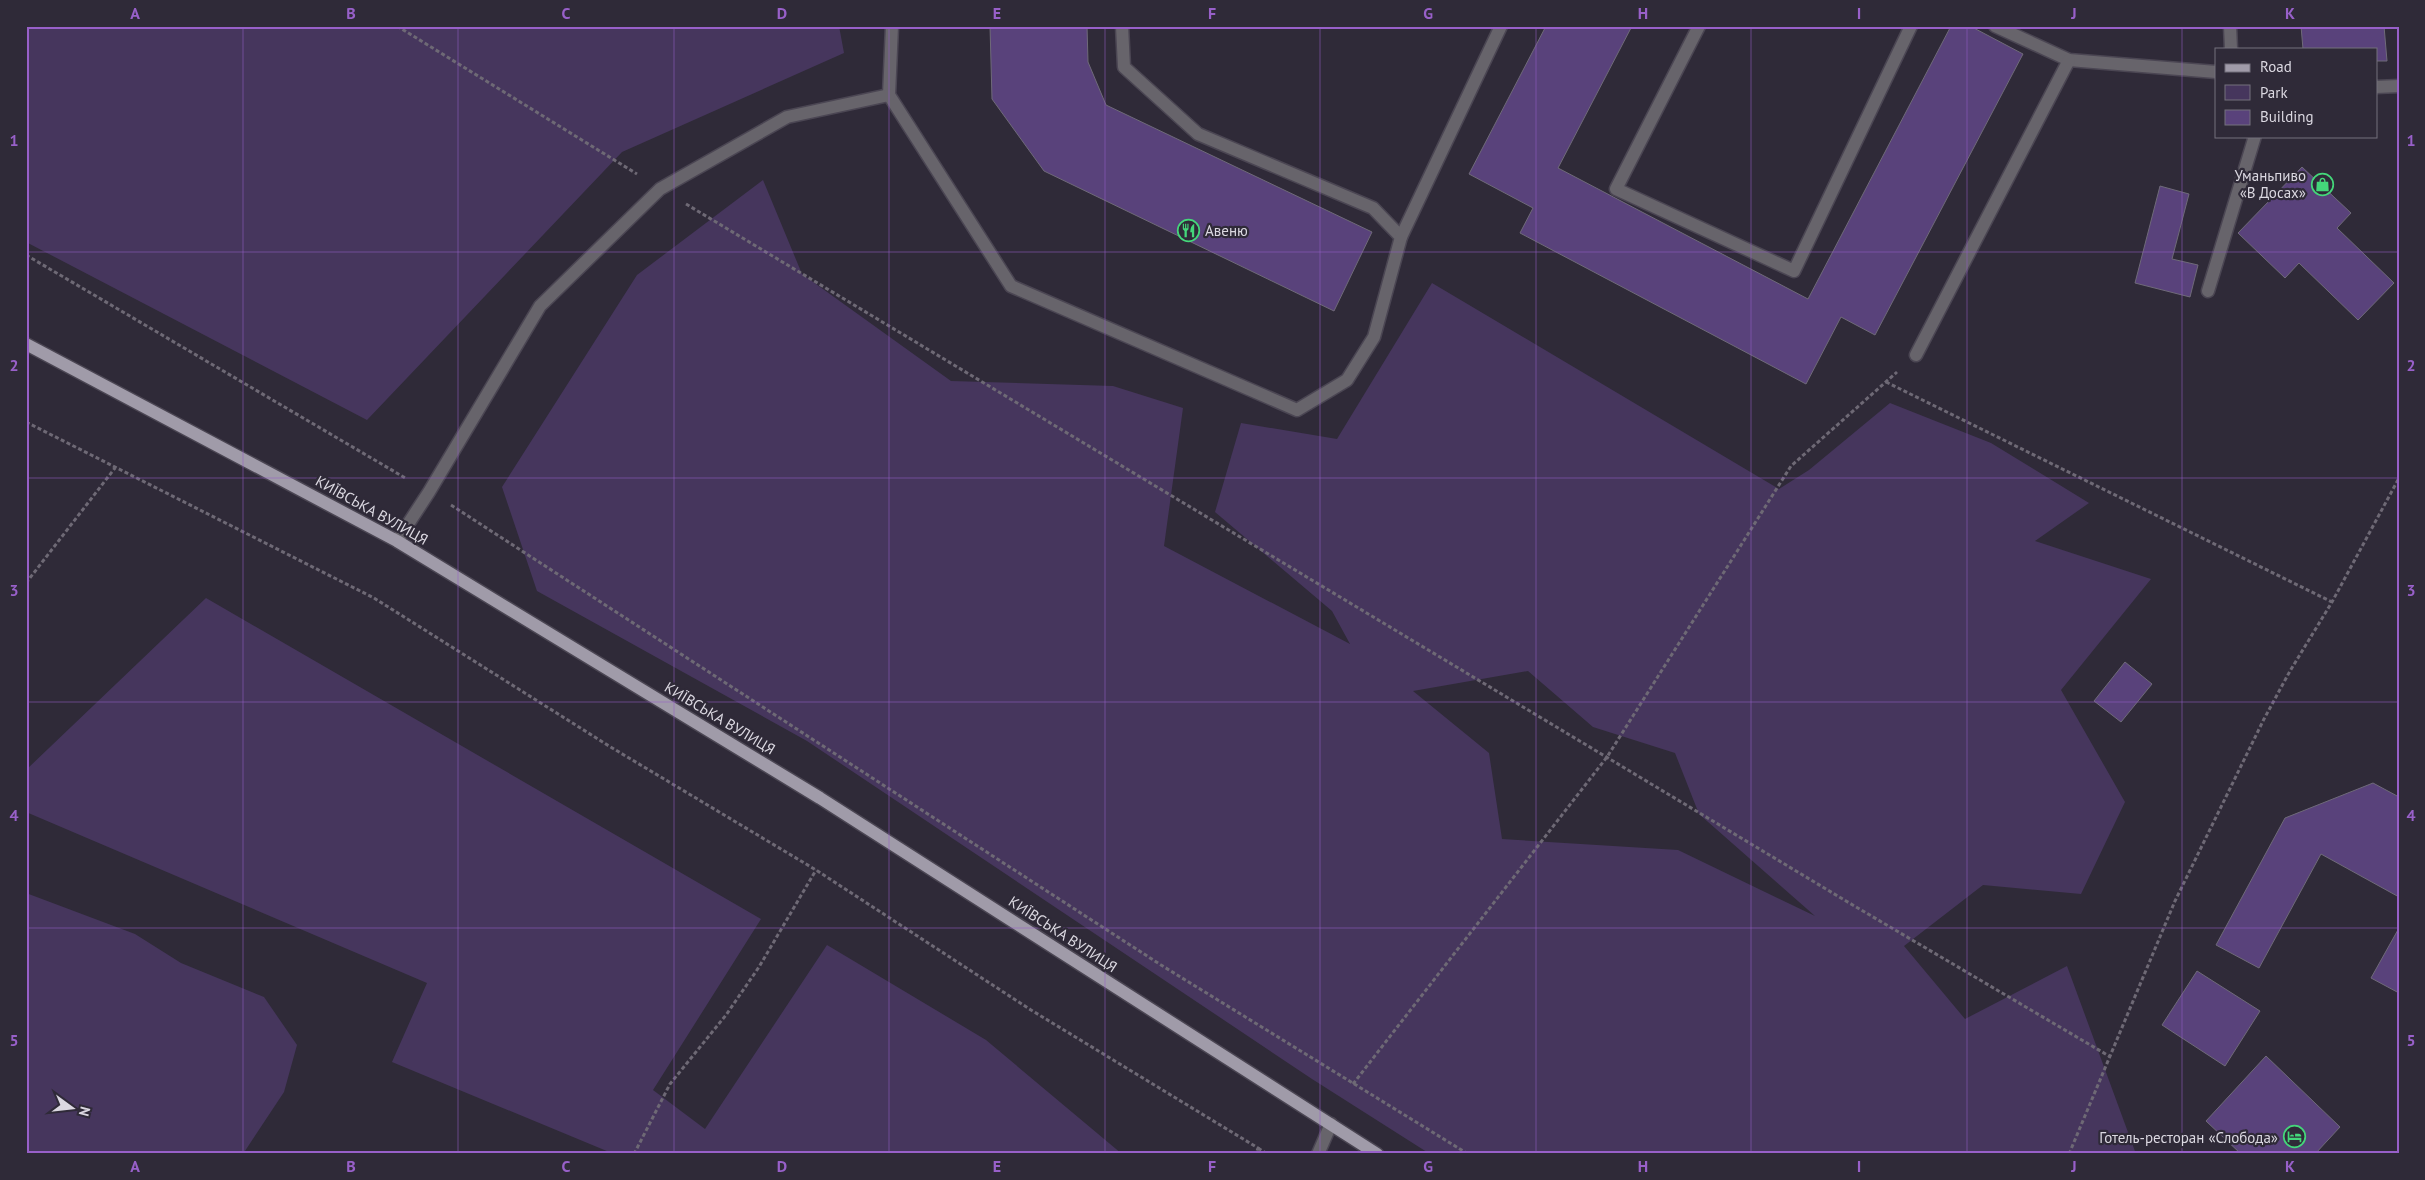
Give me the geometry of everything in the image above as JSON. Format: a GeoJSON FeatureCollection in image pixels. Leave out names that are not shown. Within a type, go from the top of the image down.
{"type":"FeatureCollection","features":[{"type":"Feature","properties":{"kind":"main road","name":"КИЇВСЬКА ВУЛИЦЯ"},"geometry":{"type":"LineString","coordinates":[[26,344],[397,541],[820,798],[1377,1154]]}},
{"type":"Feature","properties":{"kind":"street"},"geometry":{"type":"LineString","coordinates":[[892,26],[889,95],[1011,286],[1297,410],[1347,380],[1374,337],[1401,237],[1500,26]]}},
{"type":"Feature","properties":{"kind":"street"},"geometry":{"type":"LineString","coordinates":[[1122,26],[1124,67],[1198,134],[1372,208],[1401,237]]}},
{"type":"Feature","properties":{"kind":"street"},"geometry":{"type":"LineString","coordinates":[[1699,26],[1616,189],[1794,271],[1911,26]]}},
{"type":"Feature","properties":{"kind":"street"},"geometry":{"type":"LineString","coordinates":[[1995,26],[2069,60],[2215,72]]}},
{"type":"Feature","properties":{"kind":"street"},"geometry":{"type":"LineString","coordinates":[[2230,26],[2231,48]]}},
{"type":"Feature","properties":{"kind":"street"},"geometry":{"type":"LineString","coordinates":[[1916,355],[2069,60]]}},
{"type":"Feature","properties":{"kind":"street"},"geometry":{"type":"LineString","coordinates":[[2378,87],[2399,86]]}},
{"type":"Feature","properties":{"kind":"street"},"geometry":{"type":"LineString","coordinates":[[397,541],[429,492],[540,306],[660,189],[787,116],[889,95]]}},
{"type":"Feature","properties":{"kind":"street"},"geometry":{"type":"LineString","coordinates":[[2208,291],[2254,138]]}},
{"type":"Feature","properties":{"kind":"street"},"geometry":{"type":"LineString","coordinates":[[1318,1154],[1331,1124]]}},
{"type":"Feature","properties":{"kind":"path"},"geometry":{"type":"LineString","coordinates":[[397,26],[660,189],[2109,1056]]}},
{"type":"Feature","properties":{"kind":"path"},"geometry":{"type":"LineString","coordinates":[[26,255],[429,492],[1161,965],[1468,1154]]}},
{"type":"Feature","properties":{"kind":"path"},"geometry":{"type":"LineString","coordinates":[[1353,1084],[1608,757],[1791,466],[1916,355]]}},
{"type":"Feature","properties":{"kind":"path"},"geometry":{"type":"LineString","coordinates":[[1886,382],[2332,602]]}},
{"type":"Feature","properties":{"kind":"path"},"geometry":{"type":"LineString","coordinates":[[26,422],[374,598],[609,746],[816,870],[1031,1010],[1267,1154]]}},
{"type":"Feature","properties":{"kind":"path"},"geometry":{"type":"LineString","coordinates":[[26,583],[115,468]]}},
{"type":"Feature","properties":{"kind":"path"},"geometry":{"type":"LineString","coordinates":[[2069,1154],[2183,884],[2264,719],[2290,671],[2332,602],[2399,478]]}},
{"type":"Feature","properties":{"kind":"path"},"geometry":{"type":"LineString","coordinates":[[634,1154],[670,1084],[726,1015],[759,967],[816,870]]}},
{"type":"Feature","properties":{"kind":"path"},"geometry":{"type":"LineString","coordinates":[[1256,1154],[1258,1148]]}},
{"type":"Feature","properties":{"kind":"green space"},"geometry":{"type":"Polygon","coordinates":[[[26,26],[839,26],[844,53],[622,152],[367,420],[26,242],[26,26]]]}},
{"type":"Feature","properties":{"kind":"green space"},"geometry":{"type":"Polygon","coordinates":[[[763,180],[802,274],[951,381],[1113,386],[1183,408],[1164,546],[1350,644],[1332,611],[1215,512],[1241,423],[1337,439],[1432,283],[1779,489],[1809,470],[1890,403],[1991,443],[2089,503],[2035,541],[2151,579],[2061,690],[2125,802],[2081,894],[1983,885],[1904,946],[1965,1019],[2067,966],[2136,1154],[1430,1154],[1312,1079],[807,741],[537,591],[502,487],[637,275],[763,180]],[[1528,671],[1413,691],[1489,753],[1502,839],[1678,850],[1815,916],[1699,814],[1675,753],[1593,727],[1528,671]]]}},
{"type":"Feature","properties":{"kind":"green space"},"geometry":{"type":"Polygon","coordinates":[[[206,598],[761,919],[653,1090],[705,1129],[827,945],[986,1040],[1122,1154],[614,1154],[392,1062],[427,983],[26,812],[26,770],[206,598]]]}},
{"type":"Feature","properties":{"kind":"green space"},"geometry":{"type":"Polygon","coordinates":[[[26,893],[135,934],[181,963],[264,997],[297,1045],[284,1092],[243,1154],[26,1154],[26,893]]]}},
{"type":"Feature","properties":{"kind":"building"},"geometry":{"type":"Polygon","coordinates":[[[990,26],[1087,26],[1088,62],[1106,105],[1372,232],[1334,311],[1044,171],[992,99],[990,26]]]}},
{"type":"Feature","properties":{"kind":"building"},"geometry":{"type":"Polygon","coordinates":[[[1546,26],[1632,26],[1558,168],[1808,299],[1951,26],[1970,26],[2023,54],[1875,335],[1841,317],[1806,384],[1520,233],[1533,208],[1469,174],[1546,26]]]}},
{"type":"Feature","properties":{"kind":"building"},"geometry":{"type":"Polygon","coordinates":[[[2301,26],[2384,26],[2387,61],[2378,61],[2378,48],[2303,48],[2301,26]]]}},
{"type":"Feature","properties":{"kind":"building"},"geometry":{"type":"Polygon","coordinates":[[[2302,167],[2351,213],[2337,228],[2394,283],[2358,320],[2299,263],[2285,278],[2238,233],[2302,167]]]}},
{"type":"Feature","properties":{"kind":"building"},"geometry":{"type":"Polygon","coordinates":[[[2160,186],[2189,194],[2172,259],[2198,265],[2190,297],[2135,283],[2160,186]]]}},
{"type":"Feature","properties":{"kind":"building"},"geometry":{"type":"Polygon","coordinates":[[[2125,662],[2152,684],[2121,722],[2094,701],[2125,662]]]}},
{"type":"Feature","properties":{"kind":"building"},"geometry":{"type":"Polygon","coordinates":[[[2373,783],[2399,797],[2399,897],[2321,854],[2259,968],[2216,945],[2285,818],[2373,783]]]}},
{"type":"Feature","properties":{"kind":"building"},"geometry":{"type":"Polygon","coordinates":[[[2399,928],[2399,993],[2371,978],[2399,928]]]}},
{"type":"Feature","properties":{"kind":"building"},"geometry":{"type":"Polygon","coordinates":[[[2197,971],[2260,1011],[2225,1066],[2162,1025],[2197,971]]]}},
{"type":"Feature","properties":{"kind":"building"},"geometry":{"type":"Polygon","coordinates":[[[2266,1056],[2340,1127],[2315,1154],[2241,1154],[2206,1121],[2266,1056]]]}},
{"type":"Feature","properties":{"kind":"place","name":"Уманьпиво «В Досах»"},"geometry":{"type":"Point","coordinates":[2322,184]}},
{"type":"Feature","properties":{"kind":"place","name":"Авеню"},"geometry":{"type":"Point","coordinates":[1189,230]}},
{"type":"Feature","properties":{"kind":"place","name":"Готель-ресторан «Слобода»"},"geometry":{"type":"Point","coordinates":[2294,1137]}}]}
